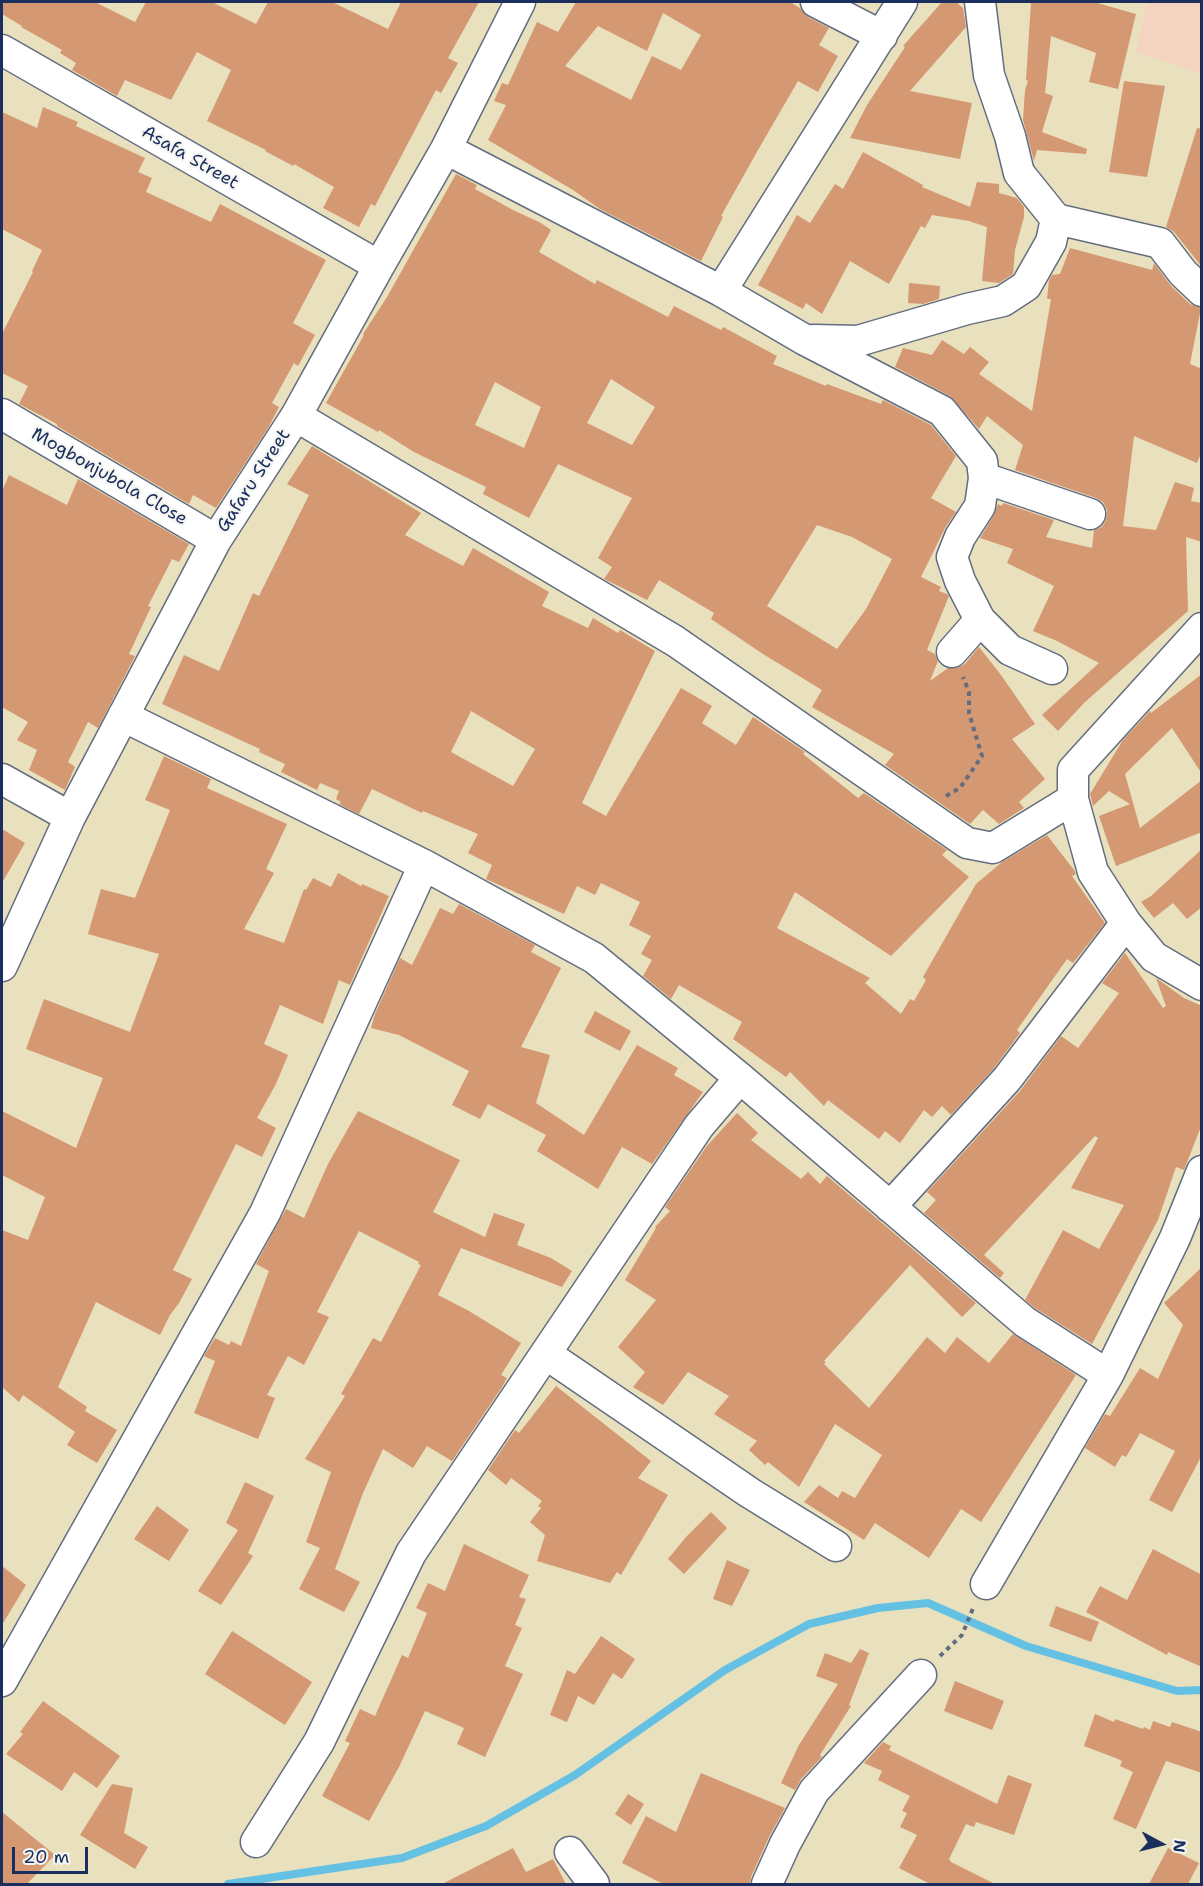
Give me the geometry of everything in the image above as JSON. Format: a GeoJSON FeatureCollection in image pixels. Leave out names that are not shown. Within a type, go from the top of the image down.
{"type":"FeatureCollection","features":[{"type":"Feature","properties":{"kind":"street","name":"Gafaru Street"},"geometry":{"type":"LineString","coordinates":[[2,966],[70,817],[216,540],[296,416],[446,149],[520,2]]}},
{"type":"Feature","properties":{"kind":"street"},"geometry":{"type":"LineString","coordinates":[[816,2],[882,36]]}},
{"type":"Feature","properties":{"kind":"street"},"geometry":{"type":"LineString","coordinates":[[721,291],[902,2]]}},
{"type":"Feature","properties":{"kind":"street"},"geometry":{"type":"LineString","coordinates":[[980,2],[989,75],[1010,136],[1019,173],[1056,219],[1160,243],[1183,273],[1202,291]]}},
{"type":"Feature","properties":{"kind":"street","name":"Asafa Street"},"geometry":{"type":"LineString","coordinates":[[2,50],[379,266]]}},
{"type":"Feature","properties":{"kind":"street"},"geometry":{"type":"LineString","coordinates":[[446,149],[721,291],[805,340],[942,411],[982,461],[984,478],[980,506],[960,537],[952,557],[960,581],[980,620],[1011,650],[1052,669]]}},
{"type":"Feature","properties":{"kind":"street"},"geometry":{"type":"LineString","coordinates":[[805,340],[858,341],[967,309],[1003,301],[1026,286],[1051,242],[1056,219]]}},
{"type":"Feature","properties":{"kind":"street","name":"Mogbonjubola Close"},"geometry":{"type":"LineString","coordinates":[[2,414],[216,540]]}},
{"type":"Feature","properties":{"kind":"street"},"geometry":{"type":"LineString","coordinates":[[296,416],[675,641],[967,843],[993,848],[1073,799]]}},
{"type":"Feature","properties":{"kind":"street"},"geometry":{"type":"LineString","coordinates":[[984,478],[1090,514]]}},
{"type":"Feature","properties":{"kind":"street"},"geometry":{"type":"LineString","coordinates":[[952,652],[980,620]]}},
{"type":"Feature","properties":{"kind":"street"},"geometry":{"type":"LineString","coordinates":[[1202,628],[1073,770],[1073,799],[1093,872],[1126,923],[1154,957],[1202,985]]}},
{"type":"Feature","properties":{"kind":"street"},"geometry":{"type":"LineString","coordinates":[[123,716],[424,865],[594,958],[740,1078],[1025,1322],[1107,1375]]}},
{"type":"Feature","properties":{"kind":"street"},"geometry":{"type":"LineString","coordinates":[[2,779],[70,817]]}},
{"type":"Feature","properties":{"kind":"street"},"geometry":{"type":"LineString","coordinates":[[2,1681],[265,1213],[424,865]]}},
{"type":"Feature","properties":{"kind":"street"},"geometry":{"type":"LineString","coordinates":[[890,1207],[1007,1079],[1126,923]]}},
{"type":"Feature","properties":{"kind":"street"},"geometry":{"type":"LineString","coordinates":[[256,1842],[320,1742],[411,1554],[699,1126],[740,1078]]}},
{"type":"Feature","properties":{"kind":"street"},"geometry":{"type":"LineString","coordinates":[[979,1597],[1107,1375],[1175,1238],[1202,1171]]}},
{"type":"Feature","properties":{"kind":"street"},"geometry":{"type":"LineString","coordinates":[[546,1354],[750,1493],[836,1546]]}},
{"type":"Feature","properties":{"kind":"street"},"geometry":{"type":"LineString","coordinates":[[767,1884],[785,1844],[814,1791],[921,1676]]}},
{"type":"Feature","properties":{"kind":"street"},"geometry":{"type":"LineString","coordinates":[[570,1852],[594,1884]]}},
{"type":"Feature","properties":{"kind":"path"},"geometry":{"type":"LineString","coordinates":[[920,812],[960,788],[982,756],[969,713],[969,692],[952,652]]}},
{"type":"Feature","properties":{"kind":"path"},"geometry":{"type":"LineString","coordinates":[[962,1635],[979,1597]]}},
{"type":"Feature","properties":{"kind":"shaded area"},"geometry":{"type":"Polygon","coordinates":[[[1147,2],[1201,2],[1201,73],[1136,52],[1147,2]]]}},
{"type":"Feature","properties":{"kind":"building"},"geometry":{"type":"Polygon","coordinates":[[[2,2],[95,2],[135,22],[146,2],[212,2],[256,24],[268,2],[332,2],[388,29],[401,2],[479,2],[448,58],[458,63],[441,93],[436,90],[375,206],[371,204],[359,227],[323,208],[334,187],[294,164],[293,166],[207,121],[231,70],[197,52],[171,100],[125,80],[117,96],[72,70],[76,63],[60,53],[62,50],[2,14],[2,2]]]}},
{"type":"Feature","properties":{"kind":"building"},"geometry":{"type":"Polygon","coordinates":[[[576,2],[790,2],[808,17],[829,28],[819,45],[838,56],[818,92],[798,81],[721,216],[723,217],[701,261],[600,209],[573,190],[488,140],[506,105],[494,101],[502,83],[508,85],[537,22],[558,32],[576,2]],[[663,13],[647,51],[598,26],[565,66],[631,100],[652,56],[681,70],[701,35],[663,13]]]}},
{"type":"Feature","properties":{"kind":"building"},"geometry":{"type":"Polygon","coordinates":[[[942,2],[956,2],[963,8],[966,27],[910,91],[972,103],[960,159],[850,138],[867,105],[905,47],[903,46],[942,2]]]}},
{"type":"Feature","properties":{"kind":"building"},"geometry":{"type":"Polygon","coordinates":[[[1031,2],[1094,2],[1136,14],[1118,89],[1089,82],[1096,53],[1051,36],[1045,93],[1053,96],[1042,132],[1087,149],[1086,154],[1037,150],[1034,161],[1023,120],[1025,90],[1028,81],[1026,80],[1031,2]]]}},
{"type":"Feature","properties":{"kind":"building"},"geometry":{"type":"Polygon","coordinates":[[[1124,81],[1165,86],[1147,177],[1109,172],[1124,81]]]}},
{"type":"Feature","properties":{"kind":"building"},"geometry":{"type":"Polygon","coordinates":[[[43,107],[78,122],[76,126],[145,158],[138,172],[152,178],[146,192],[211,222],[220,204],[326,260],[293,323],[315,335],[298,366],[294,363],[272,403],[279,407],[268,428],[216,508],[193,495],[189,504],[57,424],[19,404],[28,386],[2,373],[2,334],[42,250],[2,229],[2,112],[37,128],[43,107]]]}},
{"type":"Feature","properties":{"kind":"building"},"geometry":{"type":"Polygon","coordinates":[[[1197,128],[1202,129],[1202,267],[1174,232],[1166,227],[1197,128]]]}},
{"type":"Feature","properties":{"kind":"building"},"geometry":{"type":"Polygon","coordinates":[[[863,152],[923,185],[922,187],[970,207],[977,182],[999,184],[999,193],[1017,198],[1024,207],[1024,217],[1015,250],[1013,274],[999,283],[982,281],[987,227],[969,221],[932,215],[925,228],[921,226],[889,284],[850,261],[822,314],[806,303],[803,309],[758,285],[797,215],[810,223],[835,184],[843,189],[863,152]]]}},
{"type":"Feature","properties":{"kind":"building"},"geometry":{"type":"Polygon","coordinates":[[[456,174],[477,185],[475,189],[551,230],[539,252],[595,284],[597,280],[668,317],[674,306],[721,330],[723,327],[777,356],[773,364],[826,386],[827,384],[881,404],[883,400],[931,425],[956,456],[931,498],[956,512],[945,528],[921,577],[941,587],[939,591],[949,596],[927,650],[935,654],[938,661],[930,681],[948,668],[957,668],[965,664],[979,647],[1001,675],[1035,724],[1012,739],[1045,779],[1019,802],[1024,808],[999,824],[983,810],[970,824],[885,765],[894,754],[812,707],[822,690],[711,619],[714,613],[659,580],[647,600],[604,579],[612,567],[598,558],[632,498],[558,464],[529,518],[483,494],[486,487],[414,452],[379,430],[378,432],[326,403],[363,334],[387,297],[456,174]],[[611,379],[587,423],[632,445],[655,407],[611,379]],[[495,382],[475,425],[524,448],[541,407],[495,382]],[[817,525],[767,606],[837,649],[866,609],[892,559],[852,537],[817,525]]]}},
{"type":"Feature","properties":{"kind":"building"},"geometry":{"type":"Polygon","coordinates":[[[1070,248],[1152,270],[1154,263],[1171,286],[1190,304],[1201,308],[1190,364],[1200,368],[1202,376],[1202,451],[1197,463],[1134,436],[1123,526],[1156,530],[1175,482],[1194,488],[1191,501],[1202,503],[1202,542],[1186,537],[1188,611],[1084,703],[1058,731],[1042,715],[1099,663],[1033,631],[1054,586],[1007,563],[1013,549],[980,538],[998,504],[1002,506],[1003,503],[1054,520],[1046,537],[1092,548],[1094,530],[1102,527],[1106,520],[1107,510],[1103,502],[1096,498],[1015,470],[1023,445],[987,416],[979,429],[950,396],[895,367],[903,348],[932,355],[942,340],[964,354],[970,347],[989,362],[979,374],[1032,411],[1051,299],[1047,299],[1049,280],[1052,275],[1060,274],[1070,248]]]}},
{"type":"Feature","properties":{"kind":"building"},"geometry":{"type":"Polygon","coordinates":[[[909,283],[940,286],[939,299],[923,304],[908,303],[909,283]]]}},
{"type":"Feature","properties":{"kind":"building"},"geometry":{"type":"Polygon","coordinates":[[[312,446],[421,513],[405,535],[463,566],[473,548],[549,592],[542,606],[588,628],[593,618],[618,633],[620,630],[655,651],[582,803],[606,816],[681,688],[712,706],[702,723],[736,745],[753,717],[805,752],[803,754],[858,798],[864,793],[947,850],[942,855],[969,877],[891,956],[795,892],[777,928],[870,978],[865,983],[901,1014],[910,999],[914,1001],[926,980],[923,977],[976,884],[1002,862],[1047,835],[1074,870],[1076,874],[1072,876],[1105,923],[1073,963],[1067,959],[1017,1030],[1020,1033],[994,1068],[951,1115],[942,1106],[932,1117],[924,1110],[900,1143],[885,1131],[879,1139],[828,1100],[824,1106],[790,1072],[786,1077],[733,1039],[742,1022],[679,985],[671,999],[643,976],[652,960],[641,954],[651,936],[629,925],[640,902],[601,883],[595,895],[577,886],[564,914],[486,879],[492,865],[468,853],[478,834],[423,811],[422,813],[372,789],[359,814],[339,804],[341,802],[336,799],[339,791],[320,783],[317,790],[281,772],[285,764],[259,752],[260,749],[162,704],[184,655],[219,671],[253,593],[259,596],[309,495],[287,484],[312,446]],[[471,711],[451,752],[513,786],[535,749],[471,711]]]}},
{"type":"Feature","properties":{"kind":"building"},"geometry":{"type":"Polygon","coordinates":[[[9,475],[67,505],[78,479],[189,544],[179,562],[172,559],[148,606],[151,607],[129,654],[135,656],[98,728],[88,722],[68,762],[75,767],[65,790],[29,770],[37,750],[17,740],[28,722],[2,707],[2,491],[9,475]]]}},
{"type":"Feature","properties":{"kind":"building"},"geometry":{"type":"Polygon","coordinates":[[[1202,674],[1202,774],[1172,728],[1125,774],[1140,828],[1202,780],[1202,832],[1116,866],[1099,816],[1130,804],[1109,791],[1093,806],[1090,794],[1123,740],[1150,711],[1151,713],[1202,674]]]}},
{"type":"Feature","properties":{"kind":"building"},"geometry":{"type":"Polygon","coordinates":[[[164,756],[211,779],[207,788],[287,824],[266,869],[274,873],[244,929],[284,943],[304,889],[306,890],[313,878],[331,887],[338,873],[361,886],[362,884],[389,896],[350,985],[339,980],[323,1024],[280,1005],[264,1044],[288,1055],[276,1084],[257,1118],[276,1128],[262,1157],[236,1144],[173,1270],[192,1279],[160,1335],[96,1302],[58,1387],[87,1407],[85,1411],[117,1430],[97,1463],[67,1445],[75,1432],[23,1395],[19,1402],[2,1387],[2,1230],[28,1240],[45,1197],[2,1175],[2,1111],[76,1148],[103,1078],[26,1049],[44,999],[130,1032],[159,954],[88,934],[101,889],[135,898],[170,810],[145,800],[164,756]]]}},
{"type":"Feature","properties":{"kind":"building"},"geometry":{"type":"Polygon","coordinates":[[[2,829],[25,843],[2,883],[2,829]]]}},
{"type":"Feature","properties":{"kind":"building"},"geometry":{"type":"Polygon","coordinates":[[[1202,849],[1202,907],[1187,919],[1173,903],[1154,918],[1141,902],[1151,896],[1202,849]]]}},
{"type":"Feature","properties":{"kind":"building"},"geometry":{"type":"Polygon","coordinates":[[[459,904],[535,945],[531,952],[561,968],[521,1047],[550,1055],[536,1103],[584,1135],[637,1045],[678,1068],[674,1075],[703,1092],[652,1164],[622,1147],[598,1189],[537,1151],[546,1135],[488,1104],[480,1119],[452,1105],[469,1071],[399,1035],[371,1028],[400,958],[412,965],[440,908],[453,914],[459,904]]]}},
{"type":"Feature","properties":{"kind":"building"},"geometry":{"type":"Polygon","coordinates":[[[1125,953],[1163,1008],[1166,1006],[1156,978],[1184,998],[1202,1006],[1202,1124],[1184,1170],[1176,1167],[1158,1220],[1092,1344],[1025,1300],[1063,1230],[1099,1249],[1124,1205],[1071,1188],[1098,1138],[1095,1136],[984,1255],[1004,1273],[1000,1278],[924,1213],[936,1200],[927,1192],[1020,1091],[1061,1036],[1078,1048],[1119,993],[1102,983],[1125,953]]]}},
{"type":"Feature","properties":{"kind":"building"},"geometry":{"type":"Polygon","coordinates":[[[595,1011],[631,1031],[620,1051],[584,1032],[595,1011]]]}},
{"type":"Feature","properties":{"kind":"building"},"geometry":{"type":"Polygon","coordinates":[[[358,1111],[460,1160],[433,1212],[485,1237],[494,1213],[525,1224],[517,1245],[551,1258],[572,1271],[562,1287],[461,1248],[438,1295],[521,1343],[501,1375],[507,1378],[502,1387],[452,1461],[427,1446],[413,1468],[383,1449],[363,1493],[335,1569],[360,1582],[344,1612],[299,1589],[320,1548],[306,1542],[331,1472],[305,1459],[345,1396],[341,1394],[373,1338],[381,1342],[421,1265],[418,1264],[419,1262],[359,1231],[317,1312],[329,1317],[304,1365],[288,1356],[267,1395],[275,1398],[258,1439],[194,1413],[215,1361],[204,1356],[215,1338],[229,1345],[231,1341],[241,1346],[269,1271],[256,1264],[286,1209],[304,1218],[328,1164],[358,1111]]]}},
{"type":"Feature","properties":{"kind":"building"},"geometry":{"type":"Polygon","coordinates":[[[737,1113],[758,1133],[751,1140],[801,1179],[808,1172],[820,1184],[827,1176],[976,1303],[962,1317],[910,1265],[824,1361],[826,1362],[824,1364],[869,1408],[927,1337],[945,1353],[957,1337],[989,1363],[1013,1334],[1076,1375],[981,1522],[961,1509],[929,1558],[875,1523],[864,1540],[804,1502],[819,1485],[838,1498],[842,1491],[855,1498],[882,1455],[835,1424],[799,1487],[768,1462],[765,1465],[749,1450],[757,1441],[714,1414],[729,1396],[688,1372],[663,1405],[633,1387],[645,1372],[618,1347],[656,1300],[625,1280],[655,1227],[670,1211],[665,1207],[706,1147],[737,1113]]]}},
{"type":"Feature","properties":{"kind":"building"},"geometry":{"type":"Polygon","coordinates":[[[1202,1267],[1202,1455],[1172,1512],[1149,1500],[1175,1451],[1140,1433],[1126,1457],[1122,1455],[1115,1467],[1085,1448],[1105,1414],[1110,1416],[1140,1368],[1158,1379],[1183,1325],[1164,1303],[1202,1267]]]}},
{"type":"Feature","properties":{"kind":"building"},"geometry":{"type":"Polygon","coordinates":[[[556,1386],[651,1461],[638,1478],[668,1495],[621,1575],[617,1572],[610,1583],[537,1561],[545,1535],[530,1522],[541,1508],[538,1506],[542,1501],[511,1478],[506,1485],[488,1470],[515,1430],[519,1433],[556,1386]]]}},
{"type":"Feature","properties":{"kind":"building"},"geometry":{"type":"Polygon","coordinates":[[[245,1482],[274,1496],[248,1553],[253,1556],[221,1605],[198,1591],[238,1530],[226,1523],[245,1482]]]}},
{"type":"Feature","properties":{"kind":"building"},"geometry":{"type":"Polygon","coordinates":[[[157,1506],[189,1530],[169,1561],[134,1539],[157,1506]]]}},
{"type":"Feature","properties":{"kind":"building"},"geometry":{"type":"Polygon","coordinates":[[[711,1512],[727,1528],[684,1574],[668,1559],[711,1512]]]}},
{"type":"Feature","properties":{"kind":"building"},"geometry":{"type":"Polygon","coordinates":[[[464,1544],[529,1575],[519,1597],[526,1599],[515,1625],[522,1628],[505,1666],[523,1674],[485,1757],[457,1744],[464,1728],[425,1711],[399,1767],[369,1821],[322,1796],[350,1743],[345,1741],[360,1709],[375,1716],[402,1655],[408,1658],[427,1613],[416,1608],[428,1583],[445,1591],[464,1544]]]}},
{"type":"Feature","properties":{"kind":"building"},"geometry":{"type":"Polygon","coordinates":[[[1153,1549],[1202,1575],[1202,1667],[1168,1652],[1167,1655],[1086,1612],[1100,1586],[1127,1600],[1153,1549]]]}},
{"type":"Feature","properties":{"kind":"building"},"geometry":{"type":"Polygon","coordinates":[[[727,1560],[750,1570],[732,1606],[713,1599],[727,1560]]]}},
{"type":"Feature","properties":{"kind":"building"},"geometry":{"type":"Polygon","coordinates":[[[2,1566],[26,1585],[2,1625],[2,1566]]]}},
{"type":"Feature","properties":{"kind":"building"},"geometry":{"type":"Polygon","coordinates":[[[1056,1606],[1099,1622],[1091,1642],[1049,1626],[1056,1606]]]}},
{"type":"Feature","properties":{"kind":"building"},"geometry":{"type":"Polygon","coordinates":[[[232,1631],[312,1682],[285,1725],[205,1674],[232,1631]]]}},
{"type":"Feature","properties":{"kind":"building"},"geometry":{"type":"Polygon","coordinates":[[[601,1636],[635,1659],[622,1679],[613,1673],[594,1705],[578,1696],[567,1722],[550,1715],[567,1670],[575,1674],[601,1636]]]}},
{"type":"Feature","properties":{"kind":"building"},"geometry":{"type":"Polygon","coordinates":[[[860,1649],[869,1653],[849,1705],[851,1706],[820,1755],[822,1757],[801,1779],[795,1790],[781,1783],[799,1745],[838,1684],[816,1676],[825,1653],[851,1663],[860,1649]]]}},
{"type":"Feature","properties":{"kind":"building"},"geometry":{"type":"Polygon","coordinates":[[[955,1681],[1004,1701],[992,1730],[944,1711],[955,1681]]]}},
{"type":"Feature","properties":{"kind":"building"},"geometry":{"type":"Polygon","coordinates":[[[43,1701],[120,1756],[97,1788],[74,1772],[62,1791],[6,1754],[23,1734],[20,1732],[43,1701]]]}},
{"type":"Feature","properties":{"kind":"building"},"geometry":{"type":"Polygon","coordinates":[[[1095,1714],[1114,1722],[1115,1719],[1143,1729],[1144,1727],[1150,1730],[1153,1721],[1170,1727],[1172,1722],[1202,1732],[1202,1773],[1166,1761],[1136,1829],[1113,1819],[1133,1772],[1120,1766],[1122,1761],[1084,1746],[1095,1714]]]}},
{"type":"Feature","properties":{"kind":"building"},"geometry":{"type":"Polygon","coordinates":[[[883,1742],[891,1746],[889,1750],[997,1804],[1008,1775],[1032,1784],[1014,1835],[976,1822],[974,1827],[966,1824],[949,1859],[995,1884],[930,1884],[899,1868],[917,1835],[900,1827],[907,1813],[902,1811],[910,1796],[878,1780],[882,1771],[864,1763],[883,1742]]]}},
{"type":"Feature","properties":{"kind":"building"},"geometry":{"type":"Polygon","coordinates":[[[701,1773],[785,1808],[769,1837],[750,1884],[663,1884],[622,1863],[646,1816],[676,1832],[701,1773]]]}},
{"type":"Feature","properties":{"kind":"building"},"geometry":{"type":"Polygon","coordinates":[[[112,1784],[133,1788],[124,1833],[148,1847],[135,1869],[80,1835],[112,1784]]]}},
{"type":"Feature","properties":{"kind":"building"},"geometry":{"type":"Polygon","coordinates":[[[628,1794],[644,1804],[631,1825],[615,1814],[628,1794]]]}},
{"type":"Feature","properties":{"kind":"building"},"geometry":{"type":"Polygon","coordinates":[[[2,1812],[55,1855],[27,1884],[2,1884],[2,1812]]]}},
{"type":"Feature","properties":{"kind":"building"},"geometry":{"type":"Polygon","coordinates":[[[513,1848],[526,1872],[553,1859],[566,1884],[442,1884],[513,1848]]]}},
{"type":"Feature","properties":{"kind":"building"},"geometry":{"type":"Polygon","coordinates":[[[1168,1848],[1199,1863],[1188,1884],[1149,1884],[1168,1848]]]}},
{"type":"Feature","properties":{"kind":"waterway"},"geometry":{"type":"LineString","coordinates":[[228,1884],[402,1858],[486,1826],[575,1775],[725,1670],[809,1624],[878,1608],[928,1603],[1026,1646],[1177,1691],[1202,1690]]}}]}
